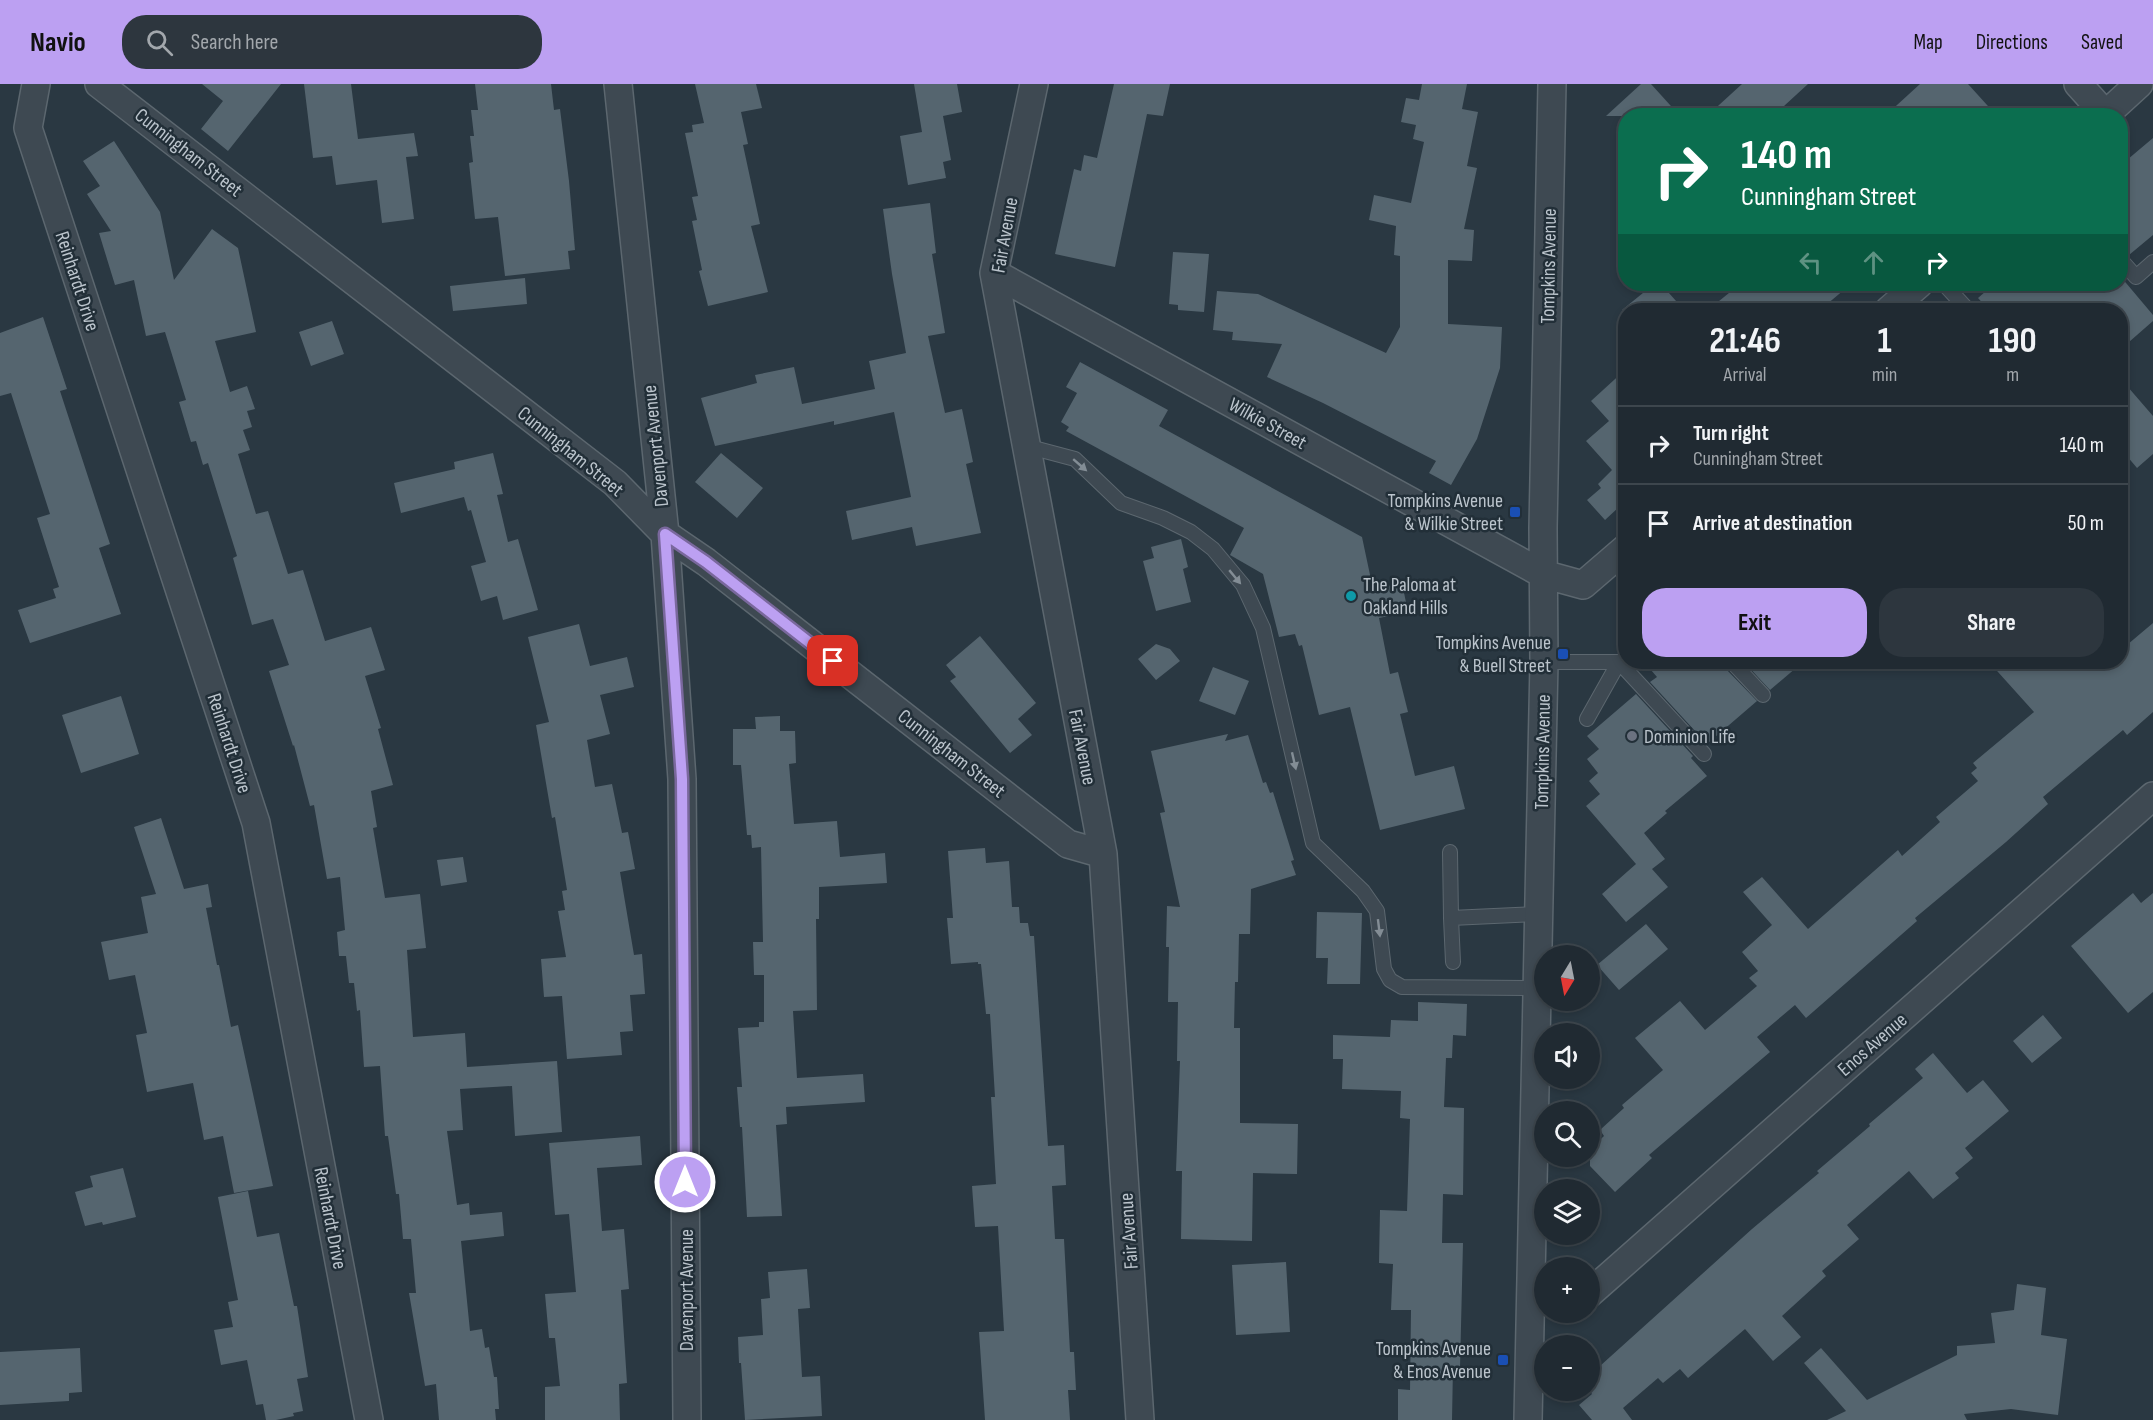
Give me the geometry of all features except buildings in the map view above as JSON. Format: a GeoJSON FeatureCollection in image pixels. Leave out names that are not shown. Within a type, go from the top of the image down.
{"type":"FeatureCollection","features":[{"type":"Feature","properties":{"kind":"street","name":"Reinhardt Drive"},"geometry":{"type":"LineString","coordinates":[[36,84],[28,128],[256,823],[369,1420]]}},
{"type":"Feature","properties":{"kind":"street","name":"Cunningham Street"},"geometry":{"type":"LineString","coordinates":[[99,84],[615,483],[665,534],[706,562],[1068,844],[1103,854]]}},
{"type":"Feature","properties":{"kind":"street","name":"Davenport Avenue"},"geometry":{"type":"LineString","coordinates":[[618,84],[665,534],[682,779],[687,1420]]}},
{"type":"Feature","properties":{"kind":"street","name":"Fair Avenue"},"geometry":{"type":"LineString","coordinates":[[1034,84],[994,273],[1103,854],[1140,1420]]}},
{"type":"Feature","properties":{"kind":"street","name":"Tompkins Avenue"},"geometry":{"type":"LineString","coordinates":[[1538,945],[1552,84]]}},
{"type":"Feature","properties":{"kind":"street"},"geometry":{"type":"LineString","coordinates":[[2078,84],[2099,108]]}},
{"type":"Feature","properties":{"kind":"street"},"geometry":{"type":"LineString","coordinates":[[2113,108],[2139,84]]}},
{"type":"Feature","properties":{"kind":"street","name":"Wilkie Street"},"geometry":{"type":"LineString","coordinates":[[994,273],[1543,574],[1584,585],[1618,556]]}},
{"type":"Feature","properties":{"kind":"street"},"geometry":{"type":"LineString","coordinates":[[1897,303],[1911,291]]}},
{"type":"Feature","properties":{"kind":"street","name":"Enos Avenue"},"geometry":{"type":"LineString","coordinates":[[1600,1284],[2153,796]]}},
{"type":"Feature","properties":{"kind":"street","name":"Tompkins Avenue"},"geometry":{"type":"LineString","coordinates":[[1537,1011],[1537,1257]]}},
{"type":"Feature","properties":{"kind":"street","name":"Tompkins Avenue"},"geometry":{"type":"LineString","coordinates":[[1528,1420],[1536,1323]]}},
{"type":"Feature","properties":{"kind":"lane"},"geometry":{"type":"LineString","coordinates":[[2128,268],[2136,277],[2153,262]]}},
{"type":"Feature","properties":{"kind":"lane"},"geometry":{"type":"LineString","coordinates":[[1950,291],[1962,303]]}},
{"type":"Feature","properties":{"kind":"lane"},"geometry":{"type":"LineString","coordinates":[[1026,446],[1075,459],[1121,503],[1163,518],[1191,532],[1213,549],[1243,585],[1263,628],[1313,843],[1363,891],[1377,911],[1384,969],[1390,981],[1402,987],[1534,988]]}},
{"type":"Feature","properties":{"kind":"lane"},"geometry":{"type":"LineString","coordinates":[[1544,662],[1618,662]]}},
{"type":"Feature","properties":{"kind":"lane"},"geometry":{"type":"LineString","coordinates":[[1587,719],[1618,664]]}},
{"type":"Feature","properties":{"kind":"lane"},"geometry":{"type":"LineString","coordinates":[[1626,669],[1704,753]]}},
{"type":"Feature","properties":{"kind":"lane"},"geometry":{"type":"LineString","coordinates":[[1739,669],[1763,695]]}},
{"type":"Feature","properties":{"kind":"lane"},"geometry":{"type":"LineString","coordinates":[[1450,852],[1453,962]]}},
{"type":"Feature","properties":{"kind":"lane"},"geometry":{"type":"LineString","coordinates":[[1451,918],[1538,914]]}},
{"type":"Feature","properties":{"kind":"place","name":"Tompkins Avenue & Wilkie Street"},"geometry":{"type":"Point","coordinates":[1515,512]}},
{"type":"Feature","properties":{"kind":"place","name":"The Paloma at Oakland Hills"},"geometry":{"type":"Point","coordinates":[1351,596]}},
{"type":"Feature","properties":{"kind":"place","name":"Tompkins Avenue & Buell Street"},"geometry":{"type":"Point","coordinates":[1563,654]}},
{"type":"Feature","properties":{"kind":"place","name":"Dominion Life"},"geometry":{"type":"Point","coordinates":[1632,736]}},
{"type":"Feature","properties":{"kind":"place","name":"Tompkins Avenue & Enos Avenue"},"geometry":{"type":"Point","coordinates":[1503,1360]}},
{"type":"Feature","properties":{"kind":"route"},"geometry":{"type":"LineString","coordinates":[[685,1182],[682,779],[665,534],[706,562],[833,661]]}}]}
